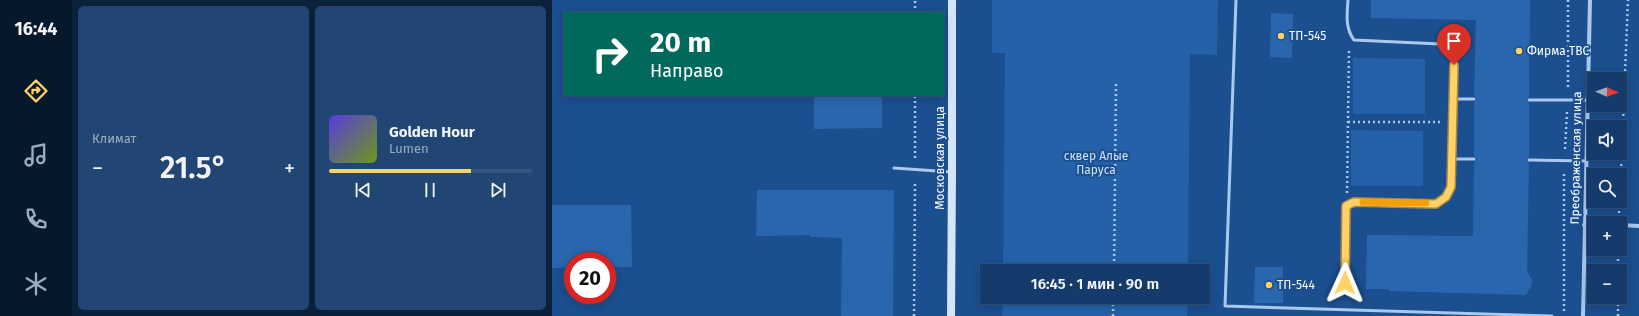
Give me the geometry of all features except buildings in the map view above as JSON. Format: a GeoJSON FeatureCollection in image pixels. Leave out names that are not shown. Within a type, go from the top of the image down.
{"type":"FeatureCollection","features":[{"type":"Feature","properties":{"kind":"main road","name":"Московская улица"},"geometry":{"type":"LineString","coordinates":[[951,316],[952,0]]}},
{"type":"Feature","properties":{"kind":"street","name":"Преображенская улица"},"geometry":{"type":"LineString","coordinates":[[1589,72],[1590,0]]}},
{"type":"Feature","properties":{"kind":"street","name":"Преображенская улица"},"geometry":{"type":"LineString","coordinates":[[1583,316],[1588,112]]}},
{"type":"Feature","properties":{"kind":"street"},"geometry":{"type":"LineString","coordinates":[[1627,226],[1639,226]]}},
{"type":"Feature","properties":{"kind":"lane"},"geometry":{"type":"LineString","coordinates":[[1236,0],[1225,306],[1552,316]]}},
{"type":"Feature","properties":{"kind":"lane"},"geometry":{"type":"LineString","coordinates":[[1345,283],[1346,206],[1354,202],[1436,204],[1446,197],[1451,187],[1454,99],[1454,65],[1449,51],[1440,44],[1354,40],[1349,34],[1347,22],[1348,0]]}},
{"type":"Feature","properties":{"kind":"lane"},"geometry":{"type":"LineString","coordinates":[[1454,99],[1474,99]]}},
{"type":"Feature","properties":{"kind":"lane"},"geometry":{"type":"LineString","coordinates":[[1529,100],[1587,100]]}},
{"type":"Feature","properties":{"kind":"lane"},"geometry":{"type":"LineString","coordinates":[[1452,159],[1474,160]]}},
{"type":"Feature","properties":{"kind":"lane"},"geometry":{"type":"LineString","coordinates":[[1529,160],[1586,161]]}},
{"type":"Feature","properties":{"kind":"lane"},"geometry":{"type":"LineString","coordinates":[[894,168],[952,172]]}},
{"type":"Feature","properties":{"kind":"path"},"geometry":{"type":"LineString","coordinates":[[915,0],[915,12]]}},
{"type":"Feature","properties":{"kind":"path"},"geometry":{"type":"LineString","coordinates":[[1621,168],[1628,0]]}},
{"type":"Feature","properties":{"kind":"path"},"geometry":{"type":"LineString","coordinates":[[1346,206],[1349,34]]}},
{"type":"Feature","properties":{"kind":"path"},"geometry":{"type":"LineString","coordinates":[[1114,264],[1116,84]]}},
{"type":"Feature","properties":{"kind":"path"},"geometry":{"type":"LineString","coordinates":[[914,316],[915,96]]}},
{"type":"Feature","properties":{"kind":"path"},"geometry":{"type":"LineString","coordinates":[[1348,122],[1453,122]]}},
{"type":"Feature","properties":{"kind":"path"},"geometry":{"type":"LineString","coordinates":[[1113,316],[1114,304]]}},
{"type":"Feature","properties":{"kind":"path"},"geometry":{"type":"LineString","coordinates":[[1618,304],[1618,316]]}},
{"type":"Feature","properties":{"kind":"green space","name":"сквер Алые Паруса"},"geometry":{"type":"Polygon","coordinates":[[[992,0],[1218,0],[1217,55],[1190,54],[1188,264],[1003,264],[1005,53],[992,53],[992,0]]]}},
{"type":"Feature","properties":{"kind":"green space"},"geometry":{"type":"Polygon","coordinates":[[[1353,58],[1425,59],[1425,114],[1353,114],[1353,58]]]}},
{"type":"Feature","properties":{"kind":"green space"},"geometry":{"type":"Polygon","coordinates":[[[1351,130],[1423,131],[1423,186],[1351,186],[1351,130]]]}},
{"type":"Feature","properties":{"kind":"green space"},"geometry":{"type":"Polygon","coordinates":[[[1003,304],[1188,304],[1187,316],[1002,316],[1003,304]]]}},
{"type":"Feature","properties":{"kind":"slow traffic"},"geometry":{"type":"LineString","coordinates":[[1363,202],[1426,203]]}},
{"type":"Feature","properties":{"kind":"place","name":"ТП-545"},"geometry":{"type":"Point","coordinates":[1281,36]}},
{"type":"Feature","properties":{"kind":"place","name":"Фирма ТВС"},"geometry":{"type":"Point","coordinates":[1519,51]}},
{"type":"Feature","properties":{"kind":"place","name":"ТП-544"},"geometry":{"type":"Point","coordinates":[1269,285]}},
{"type":"Feature","properties":{"kind":"route"},"geometry":{"type":"LineString","coordinates":[[1345,283],[1346,206],[1354,202],[1436,204],[1446,197],[1451,187],[1454,65]]}}]}
